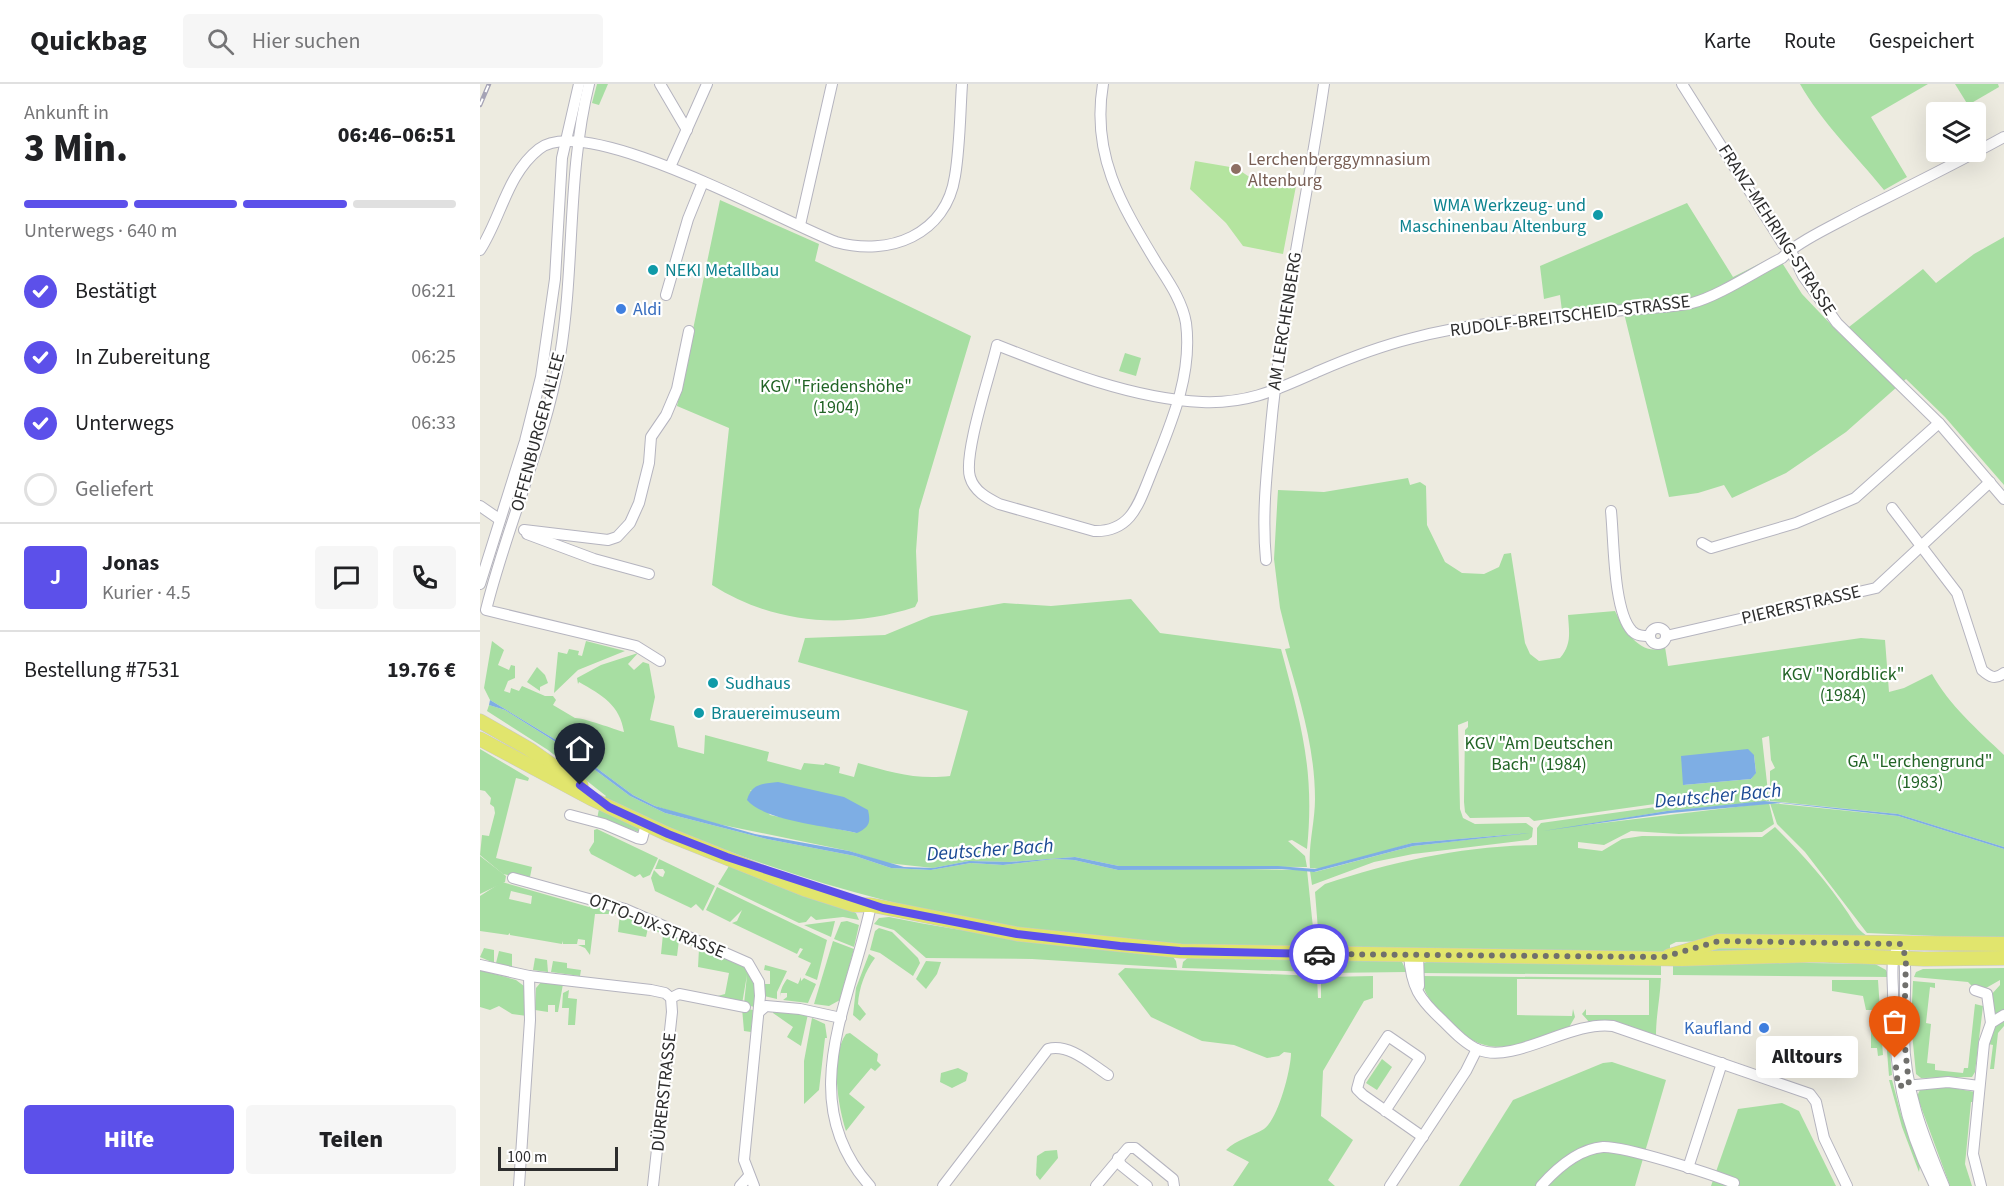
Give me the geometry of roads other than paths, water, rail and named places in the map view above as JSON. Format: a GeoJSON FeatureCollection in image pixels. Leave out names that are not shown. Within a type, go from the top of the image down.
{"type":"FeatureCollection","features":[{"type":"Feature","properties":{"kind":"main road"},"geometry":{"type":"LineString","coordinates":[[480,721],[537,754],[609,807]]}},
{"type":"Feature","properties":{"kind":"main road"},"geometry":{"type":"LineString","coordinates":[[480,739],[609,807],[727,857],[855,897],[871,905],[1017,934],[1180,951],[1714,959],[1808,955],[2004,958]]}},
{"type":"Feature","properties":{"kind":"main road"},"geometry":{"type":"LineString","coordinates":[[1664,957],[1719,941],[2004,944]]}},
{"type":"Feature","properties":{"kind":"street","name":"OFFENBURGER ALLEE"},"geometry":{"type":"LineString","coordinates":[[480,584],[525,441],[547,345],[555,279],[559,179],[564,142],[579,84]]}},
{"type":"Feature","properties":{"kind":"street","name":"OFFENBURGER ALLEE"},"geometry":{"type":"LineString","coordinates":[[485,603],[512,526],[544,421],[560,357],[568,288],[578,142],[589,84]]}},
{"type":"Feature","properties":{"kind":"street"},"geometry":{"type":"LineString","coordinates":[[660,84],[687,130]]}},
{"type":"Feature","properties":{"kind":"street"},"geometry":{"type":"LineString","coordinates":[[670,167],[707,84]]}},
{"type":"Feature","properties":{"kind":"street"},"geometry":{"type":"LineString","coordinates":[[800,225],[832,84]]}},
{"type":"Feature","properties":{"kind":"street"},"geometry":{"type":"LineString","coordinates":[[480,250],[519,171],[541,147],[564,142],[578,142],[616,149],[670,167],[824,238],[851,247],[880,247],[900,243],[930,224],[945,205],[955,176],[962,84]]}},
{"type":"Feature","properties":{"kind":"street"},"geometry":{"type":"LineString","coordinates":[[1103,84],[1100,129],[1103,152],[1111,179],[1121,204],[1178,297],[1185,322],[1187,357],[1179,399],[1143,495],[1130,520],[1107,531],[1081,528],[1009,508],[986,498],[970,479],[968,468],[971,448],[998,345],[1063,371],[1117,386],[1179,399]]}},
{"type":"Feature","properties":{"kind":"street","name":"AM LERCHENBERG"},"geometry":{"type":"LineString","coordinates":[[1266,560],[1262,522],[1282,323],[1310,184],[1324,84]]}},
{"type":"Feature","properties":{"kind":"street","name":"FRANZ-MEHRING-STRASSE"},"geometry":{"type":"LineString","coordinates":[[1682,84],[1783,244],[1790,249],[1803,276],[1838,323],[1938,423],[2004,499]]}},
{"type":"Feature","properties":{"kind":"street","name":"RUDOLF-BREITSCHEID-STRASSE"},"geometry":{"type":"LineString","coordinates":[[1179,399],[1223,402],[1248,399],[1274,392],[1329,367],[1414,338],[1475,327],[1693,302],[1782,258],[1790,249],[2004,137]]}},
{"type":"Feature","properties":{"kind":"street"},"geometry":{"type":"LineString","coordinates":[[666,295],[688,219],[703,182]]}},
{"type":"Feature","properties":{"kind":"street"},"geometry":{"type":"LineString","coordinates":[[512,526],[524,530],[608,540],[617,537],[630,523],[644,486],[651,437],[666,415],[677,389],[689,331]]}},
{"type":"Feature","properties":{"kind":"street"},"geometry":{"type":"LineString","coordinates":[[547,345],[560,357]]}},
{"type":"Feature","properties":{"kind":"street"},"geometry":{"type":"LineString","coordinates":[[1702,543],[1711,548],[1785,526],[1855,498],[1938,423]]}},
{"type":"Feature","properties":{"kind":"street","name":"PIERERSTRASSE"},"geometry":{"type":"LineString","coordinates":[[1611,511],[1621,609],[1632,631],[1638,635],[1650,636],[1651,641],[1658,644],[1664,641],[1666,636],[1876,588],[1990,482]]}},
{"type":"Feature","properties":{"kind":"street"},"geometry":{"type":"LineString","coordinates":[[480,506],[500,519]]}},
{"type":"Feature","properties":{"kind":"street"},"geometry":{"type":"LineString","coordinates":[[1892,508],[1957,593],[1982,670],[1997,678],[2004,673]]}},
{"type":"Feature","properties":{"kind":"street"},"geometry":{"type":"LineString","coordinates":[[524,530],[530,537],[649,574]]}},
{"type":"Feature","properties":{"kind":"street"},"geometry":{"type":"LineString","coordinates":[[485,603],[636,646],[660,661]]}},
{"type":"Feature","properties":{"kind":"street"},"geometry":{"type":"LineString","coordinates":[[570,815],[642,839],[646,824]]}},
{"type":"Feature","properties":{"kind":"street","name":"OTTO-DIX-STRASSE"},"geometry":{"type":"LineString","coordinates":[[513,879],[626,909],[748,963],[759,982],[759,1012],[744,1160],[751,1181],[740,1186]]}},
{"type":"Feature","properties":{"kind":"street"},"geometry":{"type":"LineString","coordinates":[[870,1186],[843,1143],[832,1108],[831,1059],[871,905]]}},
{"type":"Feature","properties":{"kind":"street"},"geometry":{"type":"LineString","coordinates":[[1901,944],[1894,1041],[1914,1138],[1935,1186]]}},
{"type":"Feature","properties":{"kind":"street"},"geometry":{"type":"LineString","coordinates":[[1414,955],[1418,992],[1439,1018],[1477,1049],[1487,1052],[1518,1049],[1587,1026],[1607,1025],[1803,1091],[1814,1098],[1824,1138],[1847,1186]]}},
{"type":"Feature","properties":{"kind":"street"},"geometry":{"type":"LineString","coordinates":[[480,964],[529,976],[651,990],[665,993],[671,998],[679,994],[745,1007]]}},
{"type":"Feature","properties":{"kind":"street"},"geometry":{"type":"LineString","coordinates":[[519,1186],[530,1020],[529,976]]}},
{"type":"Feature","properties":{"kind":"street"},"geometry":{"type":"LineString","coordinates":[[1975,990],[1987,994],[1991,1023],[1984,1043],[1973,1154],[1981,1186]]}},
{"type":"Feature","properties":{"kind":"street","name":"DÜRERSTRASSE"},"geometry":{"type":"LineString","coordinates":[[653,1186],[672,1012],[671,998]]}},
{"type":"Feature","properties":{"kind":"street"},"geometry":{"type":"LineString","coordinates":[[759,1012],[766,1006],[778,1006],[841,1018]]}},
{"type":"Feature","properties":{"kind":"street"},"geometry":{"type":"LineString","coordinates":[[1991,1023],[2004,1015]]}},
{"type":"Feature","properties":{"kind":"street"},"geometry":{"type":"LineString","coordinates":[[1385,1111],[1420,1058],[1388,1036],[1360,1078],[1357,1089],[1385,1111],[1423,1137]]}},
{"type":"Feature","properties":{"kind":"street"},"geometry":{"type":"LineString","coordinates":[[943,1186],[1048,1049],[1058,1046],[1067,1049],[1108,1075]]}},
{"type":"Feature","properties":{"kind":"street"},"geometry":{"type":"LineString","coordinates":[[1390,1186],[1466,1071],[1477,1049]]}},
{"type":"Feature","properties":{"kind":"street"},"geometry":{"type":"LineString","coordinates":[[1688,1168],[1722,1063]]}},
{"type":"Feature","properties":{"kind":"street"},"geometry":{"type":"LineString","coordinates":[[1904,1086],[1948,1082],[1979,1086]]}},
{"type":"Feature","properties":{"kind":"street"},"geometry":{"type":"LineString","coordinates":[[1904,1086],[1944,1186]]}},
{"type":"Feature","properties":{"kind":"street"},"geometry":{"type":"LineString","coordinates":[[1541,1186],[1564,1163],[1580,1154],[1605,1147],[1688,1168],[1734,1183]]}},
{"type":"Feature","properties":{"kind":"street"},"geometry":{"type":"LineString","coordinates":[[1096,1186],[1128,1148],[1135,1148],[1173,1179],[1174,1186]]}},
{"type":"Feature","properties":{"kind":"street"},"geometry":{"type":"LineString","coordinates":[[1118,1158],[1121,1166],[1147,1186]]}},
{"type":"Feature","properties":{"kind":"water"},"geometry":{"type":"Polygon","coordinates":[[[490,700],[571,749],[633,795],[655,806],[755,834],[849,851],[904,867],[933,868],[969,861],[1009,862],[1075,857],[1119,866],[1278,866],[1315,869],[1412,843],[1530,833],[1413,846],[1314,872],[1282,869],[1118,870],[1074,860],[1054,859],[1003,865],[971,863],[931,870],[891,868],[855,856],[767,839],[665,813],[630,796],[567,749],[505,710],[489,705],[490,700]]]}},
{"type":"Feature","properties":{"kind":"water"},"geometry":{"type":"Polygon","coordinates":[[[1748,749],[1754,755],[1756,773],[1751,779],[1683,785],[1681,756],[1748,749]]]}},
{"type":"Feature","properties":{"kind":"water"},"geometry":{"type":"Polygon","coordinates":[[[778,782],[844,797],[868,810],[868,824],[857,833],[798,822],[767,813],[747,800],[755,787],[778,782]]]}},
{"type":"Feature","properties":{"kind":"water"},"geometry":{"type":"Polygon","coordinates":[[[1764,801],[1898,814],[2004,847],[2004,849],[1898,816],[1781,803],[1671,813],[1543,831],[1667,811],[1764,801]]]}},
{"type":"Feature","properties":{"kind":"railway"},"geometry":{"type":"LineString","coordinates":[[480,105],[489,84]]}},
{"type":"Feature","properties":{"kind":"place","name":"Lerchenberggymnasium Altenburg"},"geometry":{"type":"Point","coordinates":[1236,169]}},
{"type":"Feature","properties":{"kind":"place","name":"WMA Werkzeug- und Maschinenbau Altenburg"},"geometry":{"type":"Point","coordinates":[1598,215]}},
{"type":"Feature","properties":{"kind":"place","name":"NEKI Metallbau"},"geometry":{"type":"Point","coordinates":[653,270]}},
{"type":"Feature","properties":{"kind":"place","name":"Aldi"},"geometry":{"type":"Point","coordinates":[621,309]}},
{"type":"Feature","properties":{"kind":"place","name":"Sudhaus"},"geometry":{"type":"Point","coordinates":[713,683]}},
{"type":"Feature","properties":{"kind":"place","name":"Brauereimuseum"},"geometry":{"type":"Point","coordinates":[699,713]}},
{"type":"Feature","properties":{"kind":"place","name":"Kaufland"},"geometry":{"type":"Point","coordinates":[1764,1028]}},
{"type":"Feature","properties":{"kind":"place","name":"Alltours"},"geometry":{"type":"Point","coordinates":[1895,1058]}},
{"type":"Feature","properties":{"kind":"park label","name":"KGV \"Friedenshöhe\" (1904)"},"geometry":{"type":"Point","coordinates":[836,396]}},
{"type":"Feature","properties":{"kind":"park label","name":"KGV \"Nordblick\" (1984)"},"geometry":{"type":"Point","coordinates":[1843,684]}},
{"type":"Feature","properties":{"kind":"park label","name":"KGV \"Am Deutschen Bach\" (1984)"},"geometry":{"type":"Point","coordinates":[1539,753]}},
{"type":"Feature","properties":{"kind":"park label","name":"GA \"Lerchengrund\" (1983)"},"geometry":{"type":"Point","coordinates":[1920,771]}},
{"type":"Feature","properties":{"kind":"water label","name":"Deutscher Bach"},"geometry":{"type":"Point","coordinates":[1718,796]}},
{"type":"Feature","properties":{"kind":"water label","name":"Deutscher Bach"},"geometry":{"type":"Point","coordinates":[990,850]}}]}
